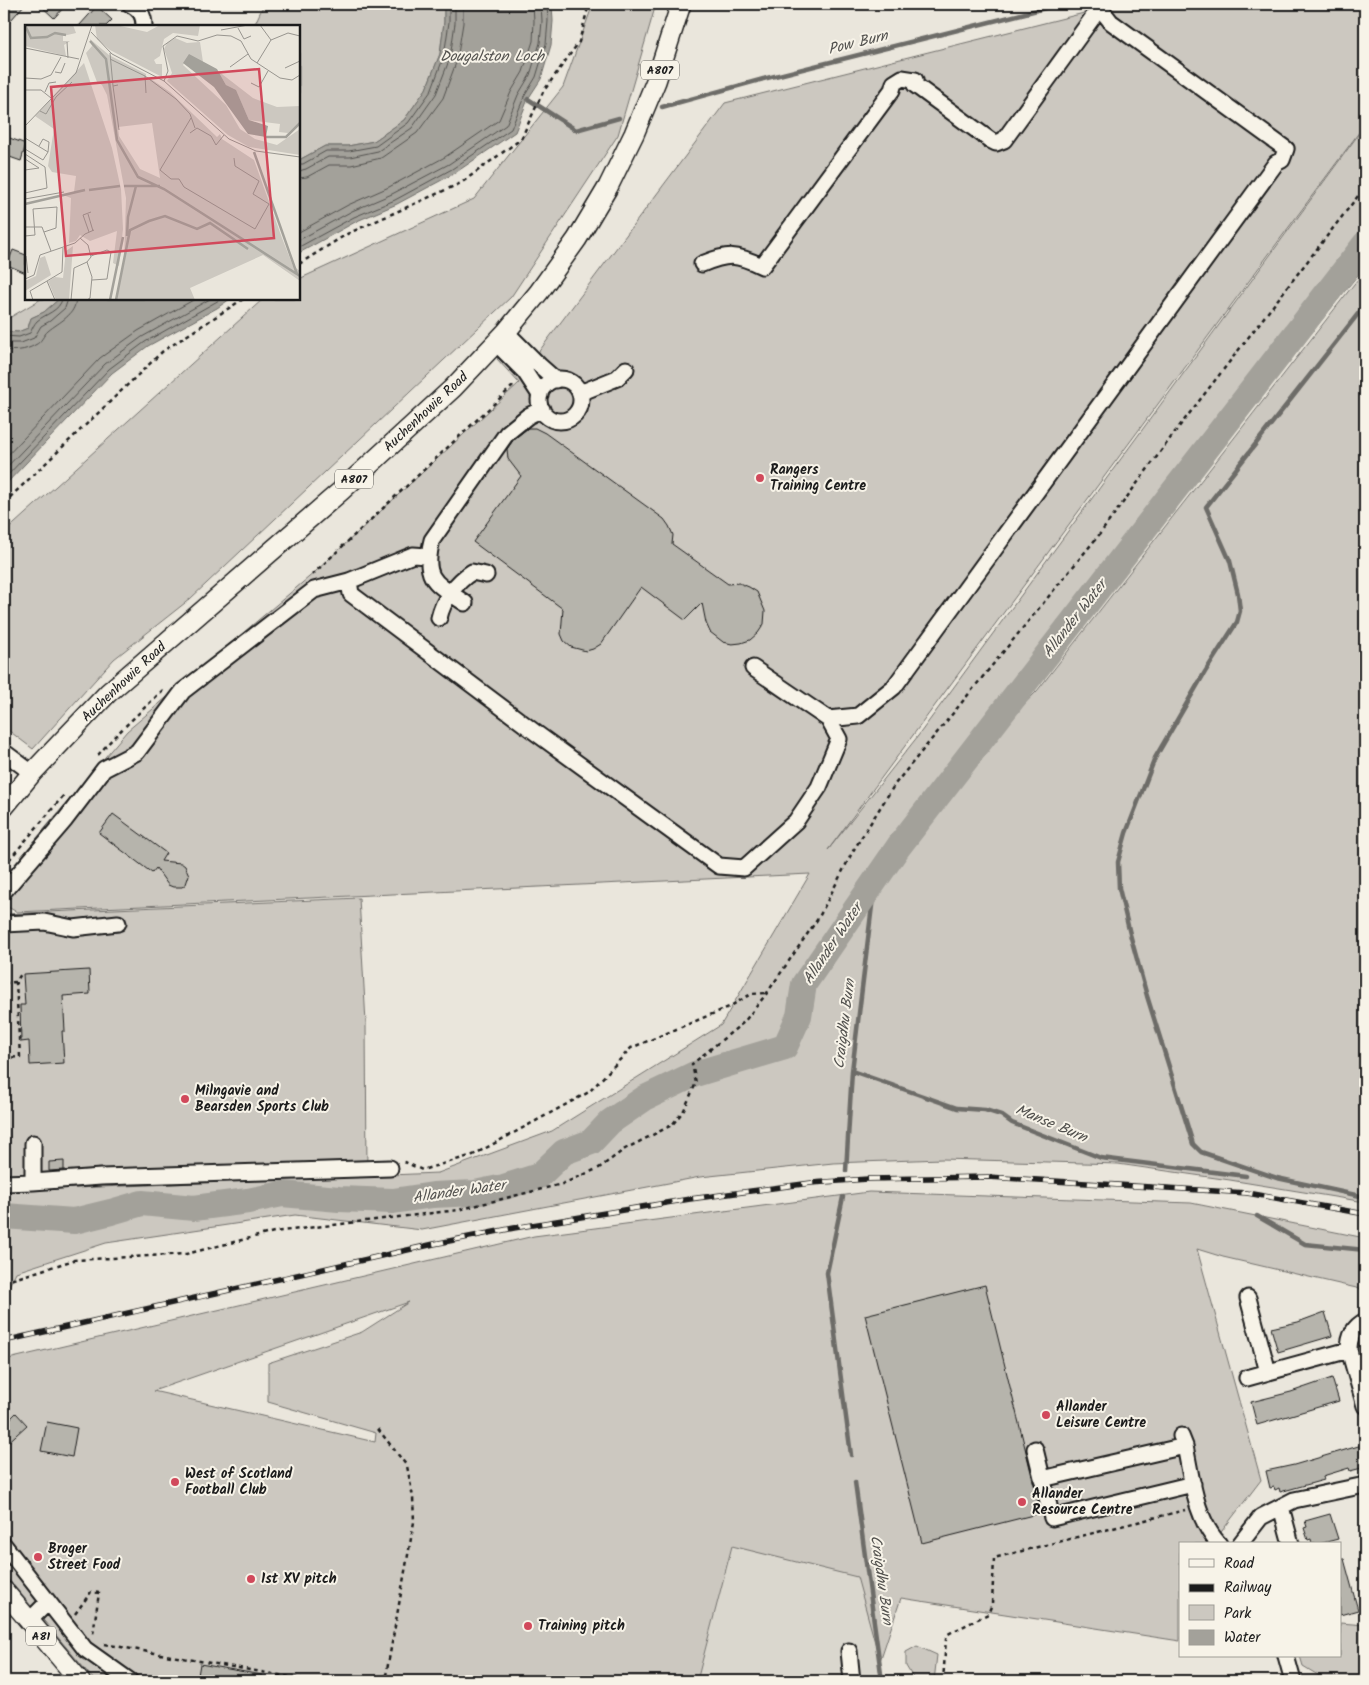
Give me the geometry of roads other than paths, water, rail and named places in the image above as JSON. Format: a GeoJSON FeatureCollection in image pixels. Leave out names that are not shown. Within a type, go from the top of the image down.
{"type":"FeatureCollection","features":[{"type":"Feature","properties":{"kind":"main road","name":"Auchenhowie Road"},"geometry":{"type":"LineString","coordinates":[[4,807],[32,773],[108,693],[342,490],[453,388],[501,337],[539,292],[608,187],[634,134],[656,81],[681,4]]}},
{"type":"Feature","properties":{"kind":"main road","name":"A81"},"geometry":{"type":"LineString","coordinates":[[4,1590],[80,1681]]}},
{"type":"Feature","properties":{"kind":"street"},"geometry":{"type":"LineString","coordinates":[[134,6],[143,16],[144,25]]}},
{"type":"Feature","properties":{"kind":"street"},"geometry":{"type":"LineString","coordinates":[[702,264],[721,256],[742,256],[762,266],[892,90],[894,83],[902,78],[915,80],[916,85],[990,140],[996,143],[1004,140],[1096,13],[1104,13],[1111,22],[1286,149],[1282,160],[1276,163],[894,687],[858,716],[828,719]]}},
{"type":"Feature","properties":{"kind":"street"},"geometry":{"type":"LineString","coordinates":[[501,337],[556,380]]}},
{"type":"Feature","properties":{"kind":"street"},"geometry":{"type":"LineString","coordinates":[[465,603],[436,584],[430,573],[428,556],[432,540],[507,433],[528,416],[541,402],[546,385],[556,380],[568,381],[580,393],[581,403],[577,413],[568,419],[553,420],[549,417],[541,402],[525,372],[501,337]]}},
{"type":"Feature","properties":{"kind":"street"},"geometry":{"type":"LineString","coordinates":[[580,393],[617,378],[626,369]]}},
{"type":"Feature","properties":{"kind":"street"},"geometry":{"type":"LineString","coordinates":[[4,891],[65,820],[104,769],[137,752],[183,691],[314,590],[349,581],[413,555],[428,556]]}},
{"type":"Feature","properties":{"kind":"street"},"geometry":{"type":"LineString","coordinates":[[439,618],[442,606],[462,578],[472,572],[486,575]]}},
{"type":"Feature","properties":{"kind":"street"},"geometry":{"type":"LineString","coordinates":[[349,581],[350,594],[536,733],[719,866],[744,868],[796,821],[819,787],[839,739],[828,719],[753,668]]}},
{"type":"Feature","properties":{"kind":"street"},"geometry":{"type":"LineString","coordinates":[[4,752],[32,773]]}},
{"type":"Feature","properties":{"kind":"street"},"geometry":{"type":"LineString","coordinates":[[4,924],[44,922],[73,928],[118,923]]}},
{"type":"Feature","properties":{"kind":"street"},"geometry":{"type":"LineString","coordinates":[[33,1143],[33,1182]]}},
{"type":"Feature","properties":{"kind":"street"},"geometry":{"type":"LineString","coordinates":[[4,1183],[101,1177],[390,1168]]}},
{"type":"Feature","properties":{"kind":"street"},"geometry":{"type":"LineString","coordinates":[[1248,1298],[1268,1372]]}},
{"type":"Feature","properties":{"kind":"street"},"geometry":{"type":"LineString","coordinates":[[1365,1321],[1360,1323],[1352,1332],[1349,1350],[1365,1406]]}},
{"type":"Feature","properties":{"kind":"street"},"geometry":{"type":"LineString","coordinates":[[1246,1378],[1349,1350]]}},
{"type":"Feature","properties":{"kind":"street"},"geometry":{"type":"LineString","coordinates":[[1042,1479],[1183,1441],[1200,1511],[1217,1542]]}},
{"type":"Feature","properties":{"kind":"street"},"geometry":{"type":"LineString","coordinates":[[1035,1450],[1052,1518],[1193,1484]]}},
{"type":"Feature","properties":{"kind":"street"},"geometry":{"type":"LineString","coordinates":[[1242,1542],[1261,1517],[1294,1500],[1365,1485]]}},
{"type":"Feature","properties":{"kind":"street"},"geometry":{"type":"LineString","coordinates":[[1281,1507],[1290,1542]]}},
{"type":"Feature","properties":{"kind":"street"},"geometry":{"type":"LineString","coordinates":[[4,1545],[85,1649],[130,1681]]}},
{"type":"Feature","properties":{"kind":"street"},"geometry":{"type":"LineString","coordinates":[[29,1621],[48,1602]]}},
{"type":"Feature","properties":{"kind":"street"},"geometry":{"type":"LineString","coordinates":[[849,1651],[852,1681]]}},
{"type":"Feature","properties":{"kind":"street"},"geometry":{"type":"LineString","coordinates":[[1287,1658],[1293,1681]]}},
{"type":"Feature","properties":{"kind":"water","name":"Dougalston Loch"},"geometry":{"type":"Polygon","coordinates":[[[444,4],[552,4],[551,45],[541,79],[528,99],[515,132],[455,173],[397,204],[357,221],[300,252],[300,159],[325,146],[348,146],[374,141],[404,120],[426,89],[440,54],[444,4]]]}},
{"type":"Feature","properties":{"kind":"water"},"geometry":{"type":"Polygon","coordinates":[[[58,300],[229,300],[148,346],[112,373],[4,486],[4,331],[18,332],[28,328],[31,318],[44,312],[58,300]]]}},
{"type":"Feature","properties":{"kind":"waterway","name":"Pow Burn"},"geometry":{"type":"LineString","coordinates":[[662,107],[767,78],[1061,4]]}},
{"type":"Feature","properties":{"kind":"waterway","name":"Pow Burn"},"geometry":{"type":"LineString","coordinates":[[528,99],[576,130],[619,118]]}},
{"type":"Feature","properties":{"kind":"waterway","name":"Allander Water"},"geometry":{"type":"LineString","coordinates":[[4,1216],[74,1221],[142,1203],[194,1208],[248,1201],[282,1194],[393,1201],[433,1195],[475,1193],[504,1187],[539,1176],[564,1152],[591,1142],[610,1122],[645,1098],[695,1074],[785,1047],[799,1016],[804,984],[899,846],[1365,244]]}},
{"type":"Feature","properties":{"kind":"waterway"},"geometry":{"type":"LineString","coordinates":[[1365,305],[1206,507],[1230,561],[1240,611],[1237,622],[1205,672],[1155,758],[1126,833],[1118,862],[1119,888],[1130,934],[1147,996],[1193,1144],[1201,1152],[1277,1178],[1365,1197]]}},
{"type":"Feature","properties":{"kind":"waterway","name":"Craigdhu Burn"},"geometry":{"type":"LineString","coordinates":[[846,1171],[852,1071],[875,881]]}},
{"type":"Feature","properties":{"kind":"waterway","name":"Manse Burn"},"geometry":{"type":"LineString","coordinates":[[852,1071],[957,1108],[985,1110],[1001,1115],[1012,1123],[1101,1158],[1246,1176]]}},
{"type":"Feature","properties":{"kind":"waterway","name":"Craigdhu Burn"},"geometry":{"type":"LineString","coordinates":[[843,1197],[827,1273],[851,1455]]}},
{"type":"Feature","properties":{"kind":"waterway","name":"Manse Burn"},"geometry":{"type":"LineString","coordinates":[[1257,1216],[1305,1244],[1365,1250]]}},
{"type":"Feature","properties":{"kind":"waterway","name":"Craigdhu Burn"},"geometry":{"type":"LineString","coordinates":[[855,1482],[882,1681]]}},
{"type":"Feature","properties":{"kind":"railway"},"geometry":{"type":"LineString","coordinates":[[4,1341],[434,1244],[514,1228],[690,1199],[811,1183],[868,1179],[988,1177],[1247,1193],[1365,1214]]}},
{"type":"Feature","properties":{"kind":"place","name":"Rangers Training Centre"},"geometry":{"type":"Point","coordinates":[760,478]}},
{"type":"Feature","properties":{"kind":"place","name":"Milngavie and Bearsden Sports Club"},"geometry":{"type":"Point","coordinates":[185,1099]}},
{"type":"Feature","properties":{"kind":"place","name":"Allander Leisure Centre"},"geometry":{"type":"Point","coordinates":[1046,1415]}},
{"type":"Feature","properties":{"kind":"place","name":"West of Scotland Football Club"},"geometry":{"type":"Point","coordinates":[175,1482]}},
{"type":"Feature","properties":{"kind":"place","name":"Allander Resource Centre"},"geometry":{"type":"Point","coordinates":[1022,1502]}},
{"type":"Feature","properties":{"kind":"place","name":"Broger Street Food"},"geometry":{"type":"Point","coordinates":[38,1557]}},
{"type":"Feature","properties":{"kind":"place","name":"1st XV pitch"},"geometry":{"type":"Point","coordinates":[251,1579]}},
{"type":"Feature","properties":{"kind":"place","name":"Training pitch"},"geometry":{"type":"Point","coordinates":[528,1626]}}]}
